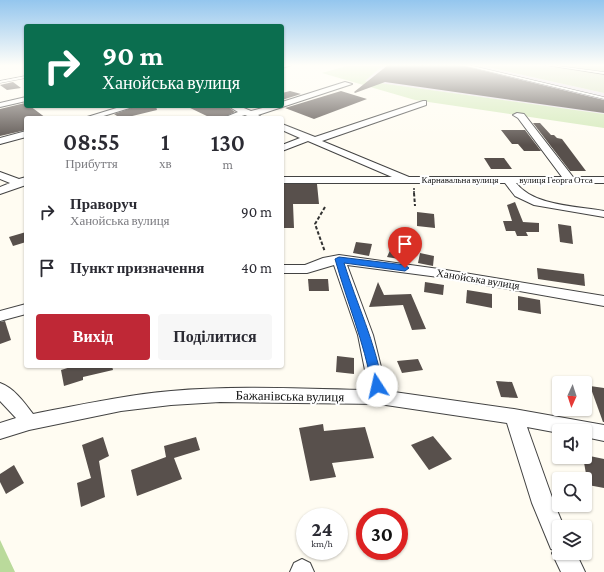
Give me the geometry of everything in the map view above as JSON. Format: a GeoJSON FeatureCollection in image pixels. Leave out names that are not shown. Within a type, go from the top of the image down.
{"type":"FeatureCollection","features":[{"type":"Feature","properties":{"kind":"street"},"geometry":{"type":"LineString","coordinates":[[284,104],[324,92]]}},
{"type":"Feature","properties":{"kind":"street"},"geometry":{"type":"LineString","coordinates":[[0,105],[24,100]]}},
{"type":"Feature","properties":{"kind":"street"},"geometry":{"type":"LineString","coordinates":[[284,147],[423,104]]}},
{"type":"Feature","properties":{"kind":"street"},"geometry":{"type":"LineString","coordinates":[[95,116],[125,108]]}},
{"type":"Feature","properties":{"kind":"street"},"geometry":{"type":"LineString","coordinates":[[237,108],[255,116]]}},
{"type":"Feature","properties":{"kind":"street"},"geometry":{"type":"LineString","coordinates":[[235,116],[269,108]]}},
{"type":"Feature","properties":{"kind":"street"},"geometry":{"type":"LineString","coordinates":[[517,115],[521,116],[570,180]]}},
{"type":"Feature","properties":{"kind":"street","name":"Карнавальна вулиця"},"geometry":{"type":"LineString","coordinates":[[284,128],[410,180],[508,180],[519,194],[538,203],[604,214]]}},
{"type":"Feature","properties":{"kind":"street"},"geometry":{"type":"LineString","coordinates":[[0,141],[24,135]]}},
{"type":"Feature","properties":{"kind":"street"},"geometry":{"type":"LineString","coordinates":[[0,175],[24,181]]}},
{"type":"Feature","properties":{"kind":"street"},"geometry":{"type":"LineString","coordinates":[[284,180],[410,180]]}},
{"type":"Feature","properties":{"kind":"street","name":"вулиця Георга Отса"},"geometry":{"type":"LineString","coordinates":[[508,180],[604,180]]}},
{"type":"Feature","properties":{"kind":"street"},"geometry":{"type":"LineString","coordinates":[[0,191],[24,181]]}},
{"type":"Feature","properties":{"kind":"street"},"geometry":{"type":"LineString","coordinates":[[334,260],[359,316],[373,363],[379,397]]}},
{"type":"Feature","properties":{"kind":"street","name":"Ханойська вулиця"},"geometry":{"type":"LineString","coordinates":[[284,269],[307,269],[334,260],[446,274],[604,300]]}},
{"type":"Feature","properties":{"kind":"street"},"geometry":{"type":"LineString","coordinates":[[0,316],[24,310]]}},
{"type":"Feature","properties":{"kind":"street"},"geometry":{"type":"LineString","coordinates":[[0,390],[16,405],[29,422]]}},
{"type":"Feature","properties":{"kind":"street","name":"Бажанівська вулиця"},"geometry":{"type":"LineString","coordinates":[[0,432],[29,422],[121,404],[171,398],[220,395],[379,397],[514,417],[604,433]]}},
{"type":"Feature","properties":{"kind":"street"},"geometry":{"type":"LineString","coordinates":[[514,417],[543,503],[552,524]]}},
{"type":"Feature","properties":{"kind":"street"},"geometry":{"type":"LineString","coordinates":[[567,560],[573,572]]}},
{"type":"Feature","properties":{"kind":"lane"},"geometry":{"type":"LineString","coordinates":[[578,92],[604,98]]}},
{"type":"Feature","properties":{"kind":"path"},"geometry":{"type":"LineString","coordinates":[[410,180],[416,206]]}},
{"type":"Feature","properties":{"kind":"path"},"geometry":{"type":"LineString","coordinates":[[325,207],[315,224],[334,260]]}},
{"type":"Feature","properties":{"kind":"shaded area"},"geometry":{"type":"Polygon","coordinates":[[[442,92],[598,92],[604,93],[604,114],[442,92]]]}},
{"type":"Feature","properties":{"kind":"green space"},"geometry":{"type":"Polygon","coordinates":[[[386,92],[442,92],[604,114],[604,128],[415,100],[386,92]]]}},
{"type":"Feature","properties":{"kind":"green space"},"geometry":{"type":"Polygon","coordinates":[[[0,540],[15,572],[0,572],[0,540]]]}},
{"type":"Feature","properties":{"kind":"building"},"geometry":{"type":"Polygon","coordinates":[[[284,92],[293,92],[301,94],[284,99],[284,92]]]}},
{"type":"Feature","properties":{"kind":"building"},"geometry":{"type":"Polygon","coordinates":[[[339,92],[367,99],[314,119],[285,108],[339,92]]]}},
{"type":"Feature","properties":{"kind":"building"},"geometry":{"type":"Polygon","coordinates":[[[453,92],[570,92],[604,100],[604,113],[453,92]]]}},
{"type":"Feature","properties":{"kind":"building"},"geometry":{"type":"Polygon","coordinates":[[[24,103],[24,108],[33,108],[43,116],[24,116],[24,130],[0,136],[0,109],[24,103]]]}},
{"type":"Feature","properties":{"kind":"building"},"geometry":{"type":"Polygon","coordinates":[[[131,108],[156,108],[157,110],[132,116],[117,116],[114,114],[131,108]]]}},
{"type":"Feature","properties":{"kind":"building"},"geometry":{"type":"Polygon","coordinates":[[[190,108],[230,108],[235,112],[226,116],[207,116],[190,108]]]}},
{"type":"Feature","properties":{"kind":"building"},"geometry":{"type":"Polygon","coordinates":[[[533,123],[540,123],[551,135],[562,139],[586,171],[570,171],[533,123]]]}},
{"type":"Feature","properties":{"kind":"building"},"geometry":{"type":"Polygon","coordinates":[[[501,130],[525,130],[541,151],[524,151],[518,144],[512,144],[501,130]]]}},
{"type":"Feature","properties":{"kind":"building"},"geometry":{"type":"Polygon","coordinates":[[[484,158],[504,158],[512,169],[491,169],[484,158]]]}},
{"type":"Feature","properties":{"kind":"building"},"geometry":{"type":"Polygon","coordinates":[[[284,184],[317,184],[319,204],[293,204],[294,228],[284,228],[284,184]]]}},
{"type":"Feature","properties":{"kind":"building"},"geometry":{"type":"Polygon","coordinates":[[[515,202],[523,222],[539,223],[539,232],[526,232],[528,236],[517,236],[515,231],[506,231],[503,221],[512,221],[507,205],[515,202]]]}},
{"type":"Feature","properties":{"kind":"building"},"geometry":{"type":"Polygon","coordinates":[[[417,212],[434,214],[435,228],[417,226],[417,212]]]}},
{"type":"Feature","properties":{"kind":"building"},"geometry":{"type":"Polygon","coordinates":[[[558,224],[571,226],[573,244],[560,242],[558,224]]]}},
{"type":"Feature","properties":{"kind":"building"},"geometry":{"type":"Polygon","coordinates":[[[24,233],[24,243],[13,246],[9,237],[24,233]]]}},
{"type":"Feature","properties":{"kind":"building"},"geometry":{"type":"Polygon","coordinates":[[[356,242],[372,244],[369,256],[353,253],[356,242]]]}},
{"type":"Feature","properties":{"kind":"building"},"geometry":{"type":"Polygon","coordinates":[[[391,248],[408,251],[405,260],[387,257],[391,248]]]}},
{"type":"Feature","properties":{"kind":"building"},"geometry":{"type":"Polygon","coordinates":[[[420,253],[434,256],[433,266],[418,263],[420,253]]]}},
{"type":"Feature","properties":{"kind":"building"},"geometry":{"type":"Polygon","coordinates":[[[537,268],[584,274],[585,286],[538,279],[537,268]]]}},
{"type":"Feature","properties":{"kind":"building"},"geometry":{"type":"Polygon","coordinates":[[[308,279],[328,279],[329,291],[309,291],[308,279]]]}},
{"type":"Feature","properties":{"kind":"building"},"geometry":{"type":"Polygon","coordinates":[[[378,282],[384,295],[411,294],[426,329],[412,330],[403,305],[369,307],[378,282]]]}},
{"type":"Feature","properties":{"kind":"building"},"geometry":{"type":"Polygon","coordinates":[[[425,282],[444,285],[443,295],[424,292],[425,282]]]}},
{"type":"Feature","properties":{"kind":"building"},"geometry":{"type":"Polygon","coordinates":[[[467,290],[492,294],[492,308],[466,303],[467,290]]]}},
{"type":"Feature","properties":{"kind":"building"},"geometry":{"type":"Polygon","coordinates":[[[518,296],[540,300],[541,314],[518,310],[518,296]]]}},
{"type":"Feature","properties":{"kind":"building"},"geometry":{"type":"Polygon","coordinates":[[[5,321],[11,340],[0,344],[0,322],[5,321]]]}},
{"type":"Feature","properties":{"kind":"building"},"geometry":{"type":"Polygon","coordinates":[[[337,356],[354,358],[354,374],[336,372],[337,356]]]}},
{"type":"Feature","properties":{"kind":"building"},"geometry":{"type":"Polygon","coordinates":[[[418,359],[423,370],[402,373],[397,361],[418,359]]]}},
{"type":"Feature","properties":{"kind":"building"},"geometry":{"type":"Polygon","coordinates":[[[68,368],[112,368],[113,370],[83,377],[83,380],[64,386],[61,370],[68,368]]]}},
{"type":"Feature","properties":{"kind":"building"},"geometry":{"type":"Polygon","coordinates":[[[496,381],[512,382],[518,398],[501,397],[496,381]]]}},
{"type":"Feature","properties":{"kind":"building"},"geometry":{"type":"Polygon","coordinates":[[[592,386],[604,388],[603,422],[592,392],[592,386]]]}},
{"type":"Feature","properties":{"kind":"building"},"geometry":{"type":"Polygon","coordinates":[[[323,424],[324,431],[365,427],[374,458],[332,463],[336,477],[310,481],[299,428],[323,424]]]}},
{"type":"Feature","properties":{"kind":"building"},"geometry":{"type":"Polygon","coordinates":[[[433,436],[452,459],[429,470],[411,445],[433,436]]]}},
{"type":"Feature","properties":{"kind":"building"},"geometry":{"type":"Polygon","coordinates":[[[103,437],[109,456],[99,461],[105,497],[81,507],[77,483],[91,478],[82,445],[103,437]]]}},
{"type":"Feature","properties":{"kind":"building"},"geometry":{"type":"Polygon","coordinates":[[[196,437],[200,450],[174,458],[182,479],[137,496],[131,470],[166,457],[164,446],[196,437]]]}},
{"type":"Feature","properties":{"kind":"building"},"geometry":{"type":"Polygon","coordinates":[[[592,456],[604,459],[604,488],[592,486],[592,472],[586,472],[584,464],[592,464],[592,456]]]}},
{"type":"Feature","properties":{"kind":"building"},"geometry":{"type":"Polygon","coordinates":[[[14,465],[24,483],[6,494],[0,482],[0,474],[14,465]]]}},
{"type":"Feature","properties":{"kind":"route"},"geometry":{"type":"LineString","coordinates":[[377,386],[373,363],[359,316],[346,284],[339,259],[405,268]]}}]}
